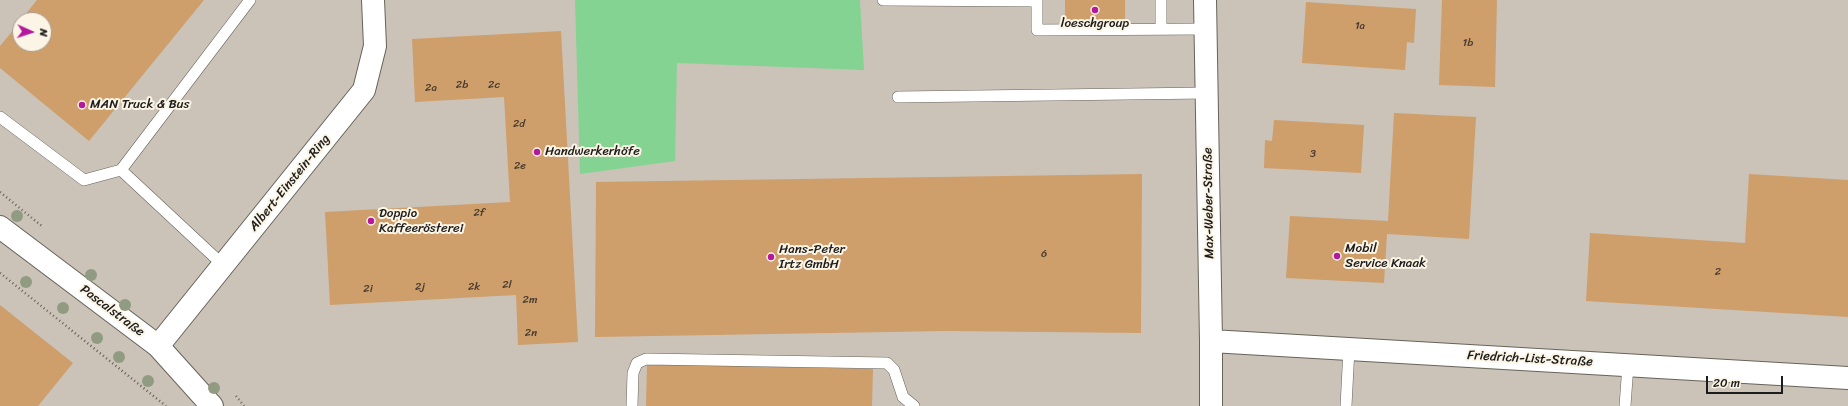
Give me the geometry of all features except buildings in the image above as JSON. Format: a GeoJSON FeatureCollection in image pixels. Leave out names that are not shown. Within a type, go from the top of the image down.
{"type":"FeatureCollection","features":[{"type":"Feature","properties":{"kind":"street","name":"Albert-Einstein-Ring"},"geometry":{"type":"LineString","coordinates":[[158,346],[364,90],[375,46],[374,0]]}},
{"type":"Feature","properties":{"kind":"street","name":"Max-Weber-Straße"},"geometry":{"type":"LineString","coordinates":[[1205,0],[1211,406]]}},
{"type":"Feature","properties":{"kind":"street","name":"Pascalstraße"},"geometry":{"type":"LineString","coordinates":[[0,227],[158,346],[212,406]]}},
{"type":"Feature","properties":{"kind":"street","name":"Friedrich-List-Straße"},"geometry":{"type":"LineString","coordinates":[[1211,341],[1848,378]]}},
{"type":"Feature","properties":{"kind":"lane"},"geometry":{"type":"LineString","coordinates":[[0,117],[84,180],[122,170],[250,0]]}},
{"type":"Feature","properties":{"kind":"lane"},"geometry":{"type":"LineString","coordinates":[[883,0],[1037,1],[1037,30],[1206,29]]}},
{"type":"Feature","properties":{"kind":"lane"},"geometry":{"type":"LineString","coordinates":[[1161,0],[1161,29]]}},
{"type":"Feature","properties":{"kind":"lane"},"geometry":{"type":"LineString","coordinates":[[898,97],[1207,93]]}},
{"type":"Feature","properties":{"kind":"lane"},"geometry":{"type":"LineString","coordinates":[[122,170],[223,265]]}},
{"type":"Feature","properties":{"kind":"lane"},"geometry":{"type":"LineString","coordinates":[[1346,406],[1349,349]]}},
{"type":"Feature","properties":{"kind":"lane"},"geometry":{"type":"LineString","coordinates":[[632,406],[633,373],[637,363],[646,359],[887,363],[894,370],[903,397],[914,406]]}},
{"type":"Feature","properties":{"kind":"lane"},"geometry":{"type":"LineString","coordinates":[[1625,406],[1628,365]]}},
{"type":"Feature","properties":{"kind":"path"},"geometry":{"type":"LineString","coordinates":[[0,273],[166,406]]}},
{"type":"Feature","properties":{"kind":"shaded area"},"geometry":{"type":"Polygon","coordinates":[[[0,0],[1848,0],[1848,406],[0,406],[0,0]]]}},
{"type":"Feature","properties":{"kind":"green space"},"geometry":{"type":"Polygon","coordinates":[[[575,0],[860,0],[864,70],[677,63],[675,161],[580,174],[575,0]]]}},
{"type":"Feature","properties":{"kind":"place","name":"loeschgroup"},"geometry":{"type":"Point","coordinates":[1095,10]}},
{"type":"Feature","properties":{"kind":"place","name":"MAN Truck & Bus"},"geometry":{"type":"Point","coordinates":[82,105]}},
{"type":"Feature","properties":{"kind":"place","name":"Handwerkerhöfe"},"geometry":{"type":"Point","coordinates":[537,152]}},
{"type":"Feature","properties":{"kind":"place","name":"Doppio Kaffeerösterei"},"geometry":{"type":"Point","coordinates":[371,221]}},
{"type":"Feature","properties":{"kind":"place","name":"Mobil Service Knaak"},"geometry":{"type":"Point","coordinates":[1337,256]}},
{"type":"Feature","properties":{"kind":"place","name":"Hans-Peter Irtz GmbH"},"geometry":{"type":"Point","coordinates":[771,257]}}]}
